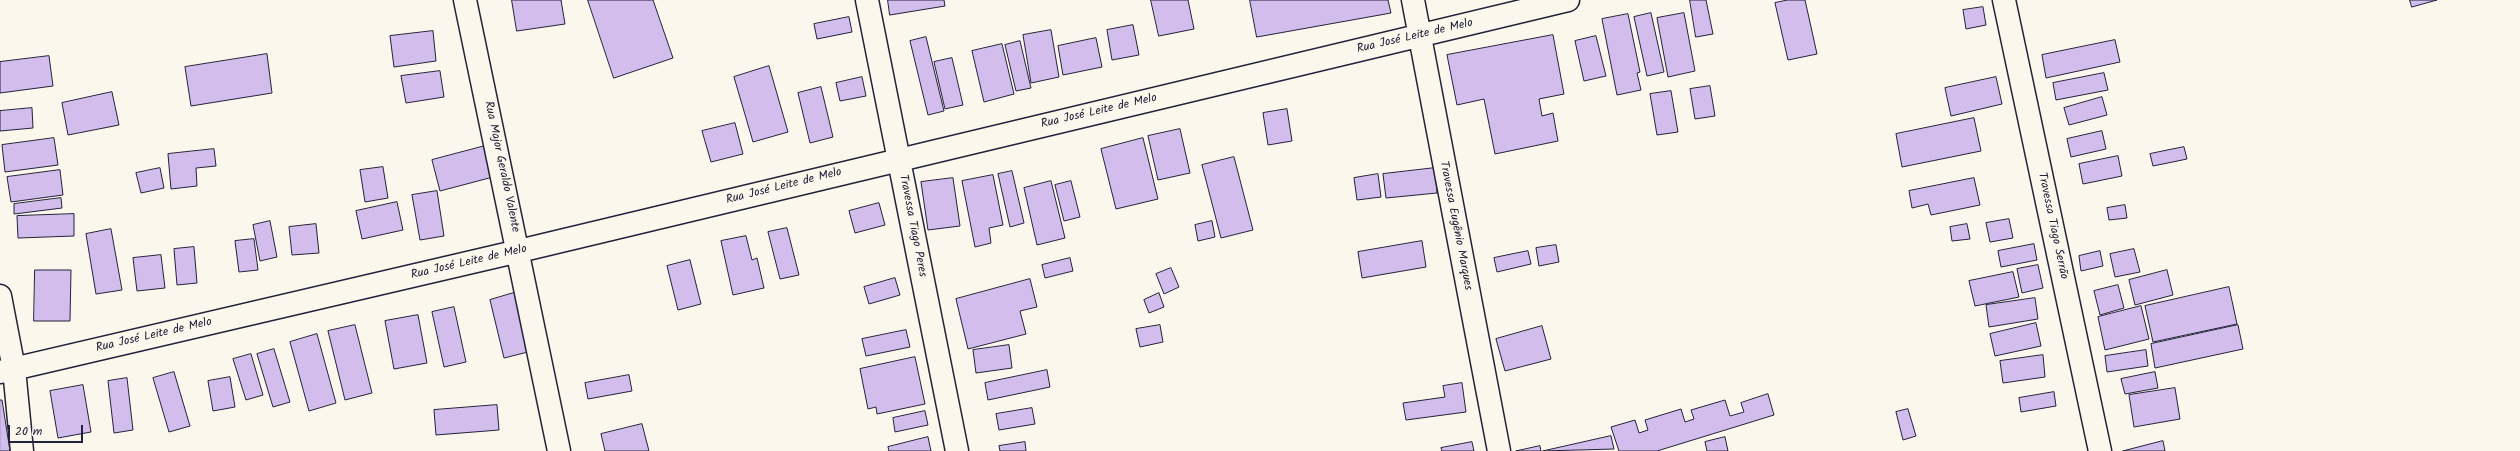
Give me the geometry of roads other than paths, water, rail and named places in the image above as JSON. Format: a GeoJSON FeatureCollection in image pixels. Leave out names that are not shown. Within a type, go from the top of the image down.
{"type":"FeatureCollection","features":[{"type":"Feature","properties":{"kind":"street","name":"Rua Major Geraldo Valente"},"geometry":{"type":"LineString","coordinates":[[465,0],[560,451]]}},
{"type":"Feature","properties":{"kind":"street","name":"Travessa Tiago Peres"},"geometry":{"type":"LineString","coordinates":[[867,0],[957,451]]}},
{"type":"Feature","properties":{"kind":"street","name":"Travessa Eugênio Marques"},"geometry":{"type":"LineString","coordinates":[[1412,0],[1499,451]]}},
{"type":"Feature","properties":{"kind":"street","name":"Rua José Leite de Melo"},"geometry":{"type":"LineString","coordinates":[[7,370],[519,251],[1568,0]]}},
{"type":"Feature","properties":{"kind":"street","name":"Travessa Tiago Serrão"},"geometry":{"type":"LineString","coordinates":[[2004,0],[2100,451]]}},
{"type":"Feature","properties":{"kind":"street"},"geometry":{"type":"LineString","coordinates":[[0,296],[7,370],[22,451]]}}]}
